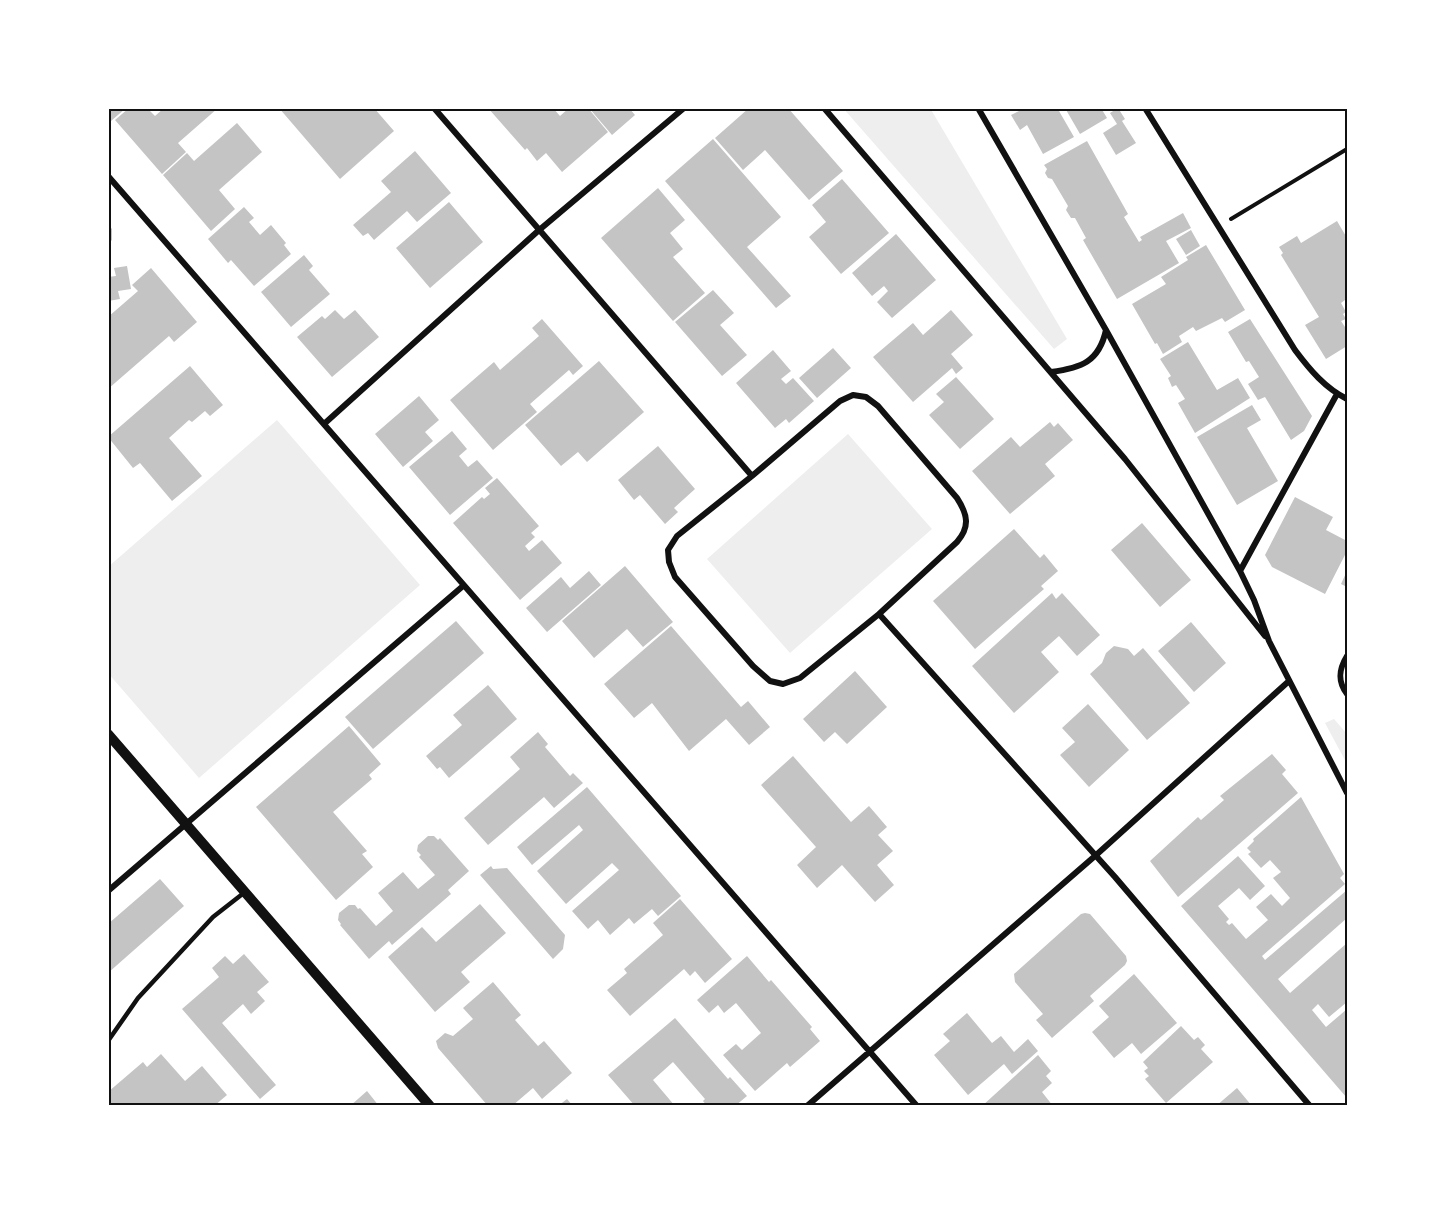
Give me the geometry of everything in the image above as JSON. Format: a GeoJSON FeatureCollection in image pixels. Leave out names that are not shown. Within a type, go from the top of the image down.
{"type":"FeatureCollection","features":[{"type":"Feature","properties":{"kind":"street"},"geometry":{"type":"LineString","coordinates":[[434,108],[752,476]]}},
{"type":"Feature","properties":{"kind":"street"},"geometry":{"type":"LineString","coordinates":[[324,424],[538,231],[684,108]]}},
{"type":"Feature","properties":{"kind":"street"},"geometry":{"type":"LineString","coordinates":[[824,108],[1125,459],[1269,641]]}},
{"type":"Feature","properties":{"kind":"street"},"geometry":{"type":"LineString","coordinates":[[978,108],[1106,330],[1240,571],[1254,600],[1269,641],[1347,793]]}},
{"type":"Feature","properties":{"kind":"street"},"geometry":{"type":"LineString","coordinates":[[1145,108],[1295,350],[1314,374],[1337,394],[1347,399]]}},
{"type":"Feature","properties":{"kind":"street"},"geometry":{"type":"LineString","coordinates":[[108,176],[917,1106]]}},
{"type":"Feature","properties":{"kind":"street"},"geometry":{"type":"LineString","coordinates":[[1051,372],[1070,370],[1091,360],[1100,350],[1106,330]]}},
{"type":"Feature","properties":{"kind":"street"},"geometry":{"type":"LineString","coordinates":[[859,394],[878,406],[957,498],[967,521],[966,529],[957,542],[879,614],[800,678],[783,684],[770,681],[753,666],[675,578],[669,562],[668,550],[677,536],[846,397],[859,394]]}},
{"type":"Feature","properties":{"kind":"street"},"geometry":{"type":"LineString","coordinates":[[1240,571],[1337,394]]}},
{"type":"Feature","properties":{"kind":"street"},"geometry":{"type":"LineString","coordinates":[[108,891],[463,586]]}},
{"type":"Feature","properties":{"kind":"street"},"geometry":{"type":"LineString","coordinates":[[879,614],[1095,856],[1310,1106]]}},
{"type":"Feature","properties":{"kind":"street"},"geometry":{"type":"LineString","coordinates":[[1347,656],[1342,664],[1339,677],[1347,694]]}},
{"type":"Feature","properties":{"kind":"street"},"geometry":{"type":"LineString","coordinates":[[807,1106],[1095,856],[1289,681]]}},
{"type":"Feature","properties":{"kind":"street"},"geometry":{"type":"LineString","coordinates":[[108,734],[430,1106]]}},
{"type":"Feature","properties":{"kind":"lane"},"geometry":{"type":"LineString","coordinates":[[108,1041],[138,998],[213,917],[245,892]]}},
{"type":"Feature","properties":{"kind":"path"},"geometry":{"type":"LineString","coordinates":[[1218,227],[1347,149]]}},
{"type":"Feature","properties":{"kind":"shaded area"},"geometry":{"type":"Polygon","coordinates":[[[843,108],[930,108],[1067,339],[1054,349],[843,108]]]}},
{"type":"Feature","properties":{"kind":"shaded area"},"geometry":{"type":"Polygon","coordinates":[[[277,420],[420,585],[199,778],[108,673],[108,567],[277,420]]]}},
{"type":"Feature","properties":{"kind":"shaded area"},"geometry":{"type":"Polygon","coordinates":[[[848,434],[932,529],[790,653],[707,559],[848,434]]]}},
{"type":"Feature","properties":{"kind":"shaded area"},"geometry":{"type":"Polygon","coordinates":[[[1334,719],[1347,734],[1347,764],[1325,723],[1334,719]]]}},
{"type":"Feature","properties":{"kind":"building"},"geometry":{"type":"Polygon","coordinates":[[[108,108],[126,108],[111,121],[108,117],[108,108]]]}},
{"type":"Feature","properties":{"kind":"building"},"geometry":{"type":"Polygon","coordinates":[[[129,108],[147,108],[155,116],[164,108],[218,108],[178,143],[186,152],[162,174],[115,120],[129,108]]]}},
{"type":"Feature","properties":{"kind":"building"},"geometry":{"type":"Polygon","coordinates":[[[279,108],[374,108],[394,131],[340,179],[279,108]]]}},
{"type":"Feature","properties":{"kind":"building"},"geometry":{"type":"Polygon","coordinates":[[[488,108],[553,108],[560,116],[569,108],[588,108],[608,132],[562,172],[546,153],[537,161],[488,108]]]}},
{"type":"Feature","properties":{"kind":"building"},"geometry":{"type":"Polygon","coordinates":[[[589,108],[629,108],[635,115],[612,135],[589,108]]]}},
{"type":"Feature","properties":{"kind":"building"},"geometry":{"type":"Polygon","coordinates":[[[749,108],[788,108],[843,171],[809,200],[765,150],[743,170],[715,138],[749,108]]]}},
{"type":"Feature","properties":{"kind":"building"},"geometry":{"type":"Polygon","coordinates":[[[1017,108],[1064,108],[1059,111],[1074,137],[1043,154],[1027,125],[1020,130],[1011,115],[1019,111],[1017,108]]]}},
{"type":"Feature","properties":{"kind":"building"},"geometry":{"type":"Polygon","coordinates":[[[1065,108],[1101,108],[1107,118],[1080,134],[1065,108]]]}},
{"type":"Feature","properties":{"kind":"building"},"geometry":{"type":"Polygon","coordinates":[[[1118,108],[1125,119],[1122,121],[1136,143],[1116,155],[1103,133],[1117,124],[1110,113],[1118,108]]]}},
{"type":"Feature","properties":{"kind":"building"},"geometry":{"type":"Polygon","coordinates":[[[237,123],[262,152],[219,190],[235,209],[211,231],[163,175],[187,153],[194,161],[237,123]]]}},
{"type":"Feature","properties":{"kind":"building"},"geometry":{"type":"Polygon","coordinates":[[[713,139],[781,217],[747,247],[791,296],[776,308],[665,181],[713,139]]]}},
{"type":"Feature","properties":{"kind":"building"},"geometry":{"type":"Polygon","coordinates":[[[1087,141],[1128,214],[1124,217],[1139,242],[1142,240],[1140,237],[1183,213],[1191,228],[1166,241],[1179,263],[1117,299],[1083,240],[1086,238],[1075,218],[1071,218],[1066,210],[1068,206],[1052,179],[1048,178],[1045,173],[1047,169],[1044,165],[1087,141]]]}},
{"type":"Feature","properties":{"kind":"building"},"geometry":{"type":"Polygon","coordinates":[[[415,151],[451,193],[417,222],[407,211],[374,240],[368,233],[363,236],[353,225],[391,192],[381,181],[415,151]]]}},
{"type":"Feature","properties":{"kind":"building"},"geometry":{"type":"Polygon","coordinates":[[[842,179],[889,233],[841,274],[809,237],[826,222],[812,205],[842,179]]]}},
{"type":"Feature","properties":{"kind":"building"},"geometry":{"type":"Polygon","coordinates":[[[658,188],[685,220],[670,233],[683,249],[673,257],[705,293],[673,321],[601,238],[658,188]]]}},
{"type":"Feature","properties":{"kind":"building"},"geometry":{"type":"Polygon","coordinates":[[[449,202],[483,242],[430,288],[396,248],[449,202]]]}},
{"type":"Feature","properties":{"kind":"building"},"geometry":{"type":"Polygon","coordinates":[[[244,207],[254,218],[249,222],[260,235],[271,225],[286,243],[284,245],[291,254],[254,286],[231,260],[228,263],[208,239],[244,207]]]}},
{"type":"Feature","properties":{"kind":"building"},"geometry":{"type":"Polygon","coordinates":[[[1337,221],[1347,238],[1347,304],[1345,300],[1341,303],[1346,312],[1343,314],[1346,319],[1341,321],[1347,330],[1347,346],[1326,359],[1305,325],[1319,317],[1281,255],[1283,253],[1279,247],[1297,236],[1301,243],[1337,221]]]}},
{"type":"Feature","properties":{"kind":"building"},"geometry":{"type":"Polygon","coordinates":[[[108,224],[112,229],[112,240],[108,244],[108,224]]]}},
{"type":"Feature","properties":{"kind":"building"},"geometry":{"type":"Polygon","coordinates":[[[1191,230],[1200,246],[1186,255],[1176,239],[1191,230]]]}},
{"type":"Feature","properties":{"kind":"building"},"geometry":{"type":"Polygon","coordinates":[[[896,234],[936,280],[892,318],[877,302],[888,291],[884,286],[872,296],[852,273],[896,234]]]}},
{"type":"Feature","properties":{"kind":"building"},"geometry":{"type":"Polygon","coordinates":[[[1206,245],[1245,310],[1225,322],[1222,318],[1196,331],[1193,327],[1179,336],[1182,342],[1163,354],[1132,304],[1166,284],[1161,277],[1188,260],[1186,257],[1206,245]]]}},
{"type":"Feature","properties":{"kind":"building"},"geometry":{"type":"Polygon","coordinates":[[[304,255],[313,266],[309,270],[330,294],[291,327],[261,292],[304,255]]]}},
{"type":"Feature","properties":{"kind":"building"},"geometry":{"type":"Polygon","coordinates":[[[127,266],[131,289],[118,291],[120,299],[108,301],[108,277],[116,276],[114,268],[127,266]]]}},
{"type":"Feature","properties":{"kind":"building"},"geometry":{"type":"Polygon","coordinates":[[[151,268],[197,322],[174,342],[169,336],[108,389],[108,317],[138,291],[132,285],[151,268]]]}},
{"type":"Feature","properties":{"kind":"building"},"geometry":{"type":"Polygon","coordinates":[[[713,290],[734,313],[720,325],[747,355],[722,376],[675,322],[713,290]]]}},
{"type":"Feature","properties":{"kind":"building"},"geometry":{"type":"Polygon","coordinates":[[[335,310],[344,319],[355,310],[379,337],[332,377],[297,337],[322,316],[325,319],[335,310]]]}},
{"type":"Feature","properties":{"kind":"building"},"geometry":{"type":"Polygon","coordinates":[[[951,310],[973,335],[951,354],[963,368],[956,374],[952,368],[913,402],[873,357],[913,323],[923,335],[951,310]]]}},
{"type":"Feature","properties":{"kind":"building"},"geometry":{"type":"Polygon","coordinates":[[[542,319],[583,366],[573,375],[569,370],[530,404],[537,412],[493,450],[450,400],[494,362],[500,370],[539,336],[532,328],[542,319]]]}},
{"type":"Feature","properties":{"kind":"building"},"geometry":{"type":"Polygon","coordinates":[[[1250,319],[1312,416],[1304,431],[1291,440],[1265,397],[1258,400],[1248,384],[1259,377],[1249,361],[1246,362],[1228,332],[1250,319]]]}},
{"type":"Feature","properties":{"kind":"building"},"geometry":{"type":"Polygon","coordinates":[[[1188,342],[1217,390],[1238,378],[1250,398],[1195,433],[1178,403],[1185,399],[1176,385],[1172,387],[1168,378],[1171,376],[1160,359],[1188,342]]]}},
{"type":"Feature","properties":{"kind":"building"},"geometry":{"type":"Polygon","coordinates":[[[833,348],[851,368],[817,398],[799,378],[833,348]]]}},
{"type":"Feature","properties":{"kind":"building"},"geometry":{"type":"Polygon","coordinates":[[[773,350],[791,371],[781,379],[786,384],[793,378],[814,401],[789,423],[786,419],[775,428],[736,383],[773,350]]]}},
{"type":"Feature","properties":{"kind":"building"},"geometry":{"type":"Polygon","coordinates":[[[599,361],[644,412],[587,462],[578,452],[561,466],[525,425],[599,361]]]}},
{"type":"Feature","properties":{"kind":"building"},"geometry":{"type":"Polygon","coordinates":[[[190,366],[223,405],[210,416],[205,411],[192,422],[189,420],[169,438],[202,476],[172,501],[140,463],[133,468],[108,437],[190,366]]]}},
{"type":"Feature","properties":{"kind":"building"},"geometry":{"type":"Polygon","coordinates":[[[956,377],[994,419],[960,449],[929,415],[944,402],[936,394],[956,377]]]}},
{"type":"Feature","properties":{"kind":"building"},"geometry":{"type":"Polygon","coordinates":[[[419,396],[439,420],[425,432],[433,441],[403,467],[375,434],[419,396]]]}},
{"type":"Feature","properties":{"kind":"building"},"geometry":{"type":"Polygon","coordinates":[[[1252,405],[1261,420],[1247,428],[1278,481],[1237,505],[1197,437],[1252,405]]]}},
{"type":"Feature","properties":{"kind":"building"},"geometry":{"type":"Polygon","coordinates":[[[1050,422],[1054,427],[1058,423],[1073,440],[1045,464],[1055,476],[1010,514],[972,471],[1011,437],[1020,447],[1050,422]]]}},
{"type":"Feature","properties":{"kind":"building"},"geometry":{"type":"Polygon","coordinates":[[[452,431],[467,449],[459,456],[468,467],[477,460],[493,478],[450,515],[409,467],[452,431]]]}},
{"type":"Feature","properties":{"kind":"building"},"geometry":{"type":"Polygon","coordinates":[[[658,446],[695,489],[674,508],[678,512],[665,524],[640,495],[634,500],[618,480],[658,446]]]}},
{"type":"Feature","properties":{"kind":"building"},"geometry":{"type":"Polygon","coordinates":[[[497,478],[539,526],[531,533],[535,537],[525,546],[529,551],[542,540],[562,563],[520,600],[453,523],[482,497],[484,499],[490,494],[485,488],[497,478]]]}},
{"type":"Feature","properties":{"kind":"building"},"geometry":{"type":"Polygon","coordinates":[[[1295,497],[1333,517],[1326,530],[1347,541],[1347,551],[1325,594],[1272,567],[1265,555],[1295,497]]]}},
{"type":"Feature","properties":{"kind":"building"},"geometry":{"type":"Polygon","coordinates":[[[1142,523],[1191,580],[1160,607],[1111,550],[1142,523]]]}},
{"type":"Feature","properties":{"kind":"building"},"geometry":{"type":"Polygon","coordinates":[[[1014,529],[1040,558],[1044,554],[1058,571],[1041,586],[1044,589],[975,649],[933,601],[1014,529]]]}},
{"type":"Feature","properties":{"kind":"building"},"geometry":{"type":"Polygon","coordinates":[[[625,566],[673,622],[643,647],[627,629],[594,658],[562,621],[625,566]]]}},
{"type":"Feature","properties":{"kind":"building"},"geometry":{"type":"Polygon","coordinates":[[[589,571],[601,585],[547,632],[526,608],[561,577],[570,588],[589,571]]]}},
{"type":"Feature","properties":{"kind":"building"},"geometry":{"type":"Polygon","coordinates":[[[1347,571],[1347,587],[1341,584],[1347,571]]]}},
{"type":"Feature","properties":{"kind":"building"},"geometry":{"type":"Polygon","coordinates":[[[1052,593],[1056,599],[1062,593],[1100,635],[1077,656],[1059,636],[1041,652],[1059,672],[1014,713],[972,666],[1052,593]]]}},
{"type":"Feature","properties":{"kind":"building"},"geometry":{"type":"Polygon","coordinates":[[[456,621],[484,653],[373,749],[345,717],[456,621]]]}},
{"type":"Feature","properties":{"kind":"building"},"geometry":{"type":"Polygon","coordinates":[[[1191,622],[1226,663],[1194,692],[1158,651],[1191,622]]]}},
{"type":"Feature","properties":{"kind":"building"},"geometry":{"type":"Polygon","coordinates":[[[671,626],[741,707],[748,701],[770,727],[749,745],[726,719],[689,751],[652,703],[634,718],[604,684],[671,626]]]}},
{"type":"Feature","properties":{"kind":"building"},"geometry":{"type":"Polygon","coordinates":[[[1114,646],[1128,649],[1134,656],[1143,648],[1190,703],[1147,740],[1090,674],[1102,663],[1106,653],[1114,646]]]}},
{"type":"Feature","properties":{"kind":"building"},"geometry":{"type":"Polygon","coordinates":[[[855,671],[887,707],[847,744],[835,732],[824,742],[803,719],[855,671]]]}},
{"type":"Feature","properties":{"kind":"building"},"geometry":{"type":"Polygon","coordinates":[[[488,685],[517,719],[449,778],[426,756],[462,725],[453,715],[488,685]]]}},
{"type":"Feature","properties":{"kind":"building"},"geometry":{"type":"Polygon","coordinates":[[[1088,704],[1129,750],[1089,787],[1060,755],[1075,742],[1062,728],[1088,704]]]}},
{"type":"Feature","properties":{"kind":"building"},"geometry":{"type":"Polygon","coordinates":[[[349,726],[381,764],[369,775],[372,779],[333,812],[367,851],[362,854],[373,867],[336,900],[256,807],[349,726]]]}},
{"type":"Feature","properties":{"kind":"building"},"geometry":{"type":"Polygon","coordinates":[[[538,732],[548,744],[545,747],[570,776],[573,773],[583,783],[554,808],[544,797],[488,845],[464,818],[520,769],[510,757],[538,732]]]}},
{"type":"Feature","properties":{"kind":"building"},"geometry":{"type":"Polygon","coordinates":[[[1272,754],[1286,770],[1282,774],[1298,793],[1178,897],[1150,861],[1198,817],[1201,820],[1224,800],[1220,796],[1272,754]]]}},
{"type":"Feature","properties":{"kind":"building"},"geometry":{"type":"Polygon","coordinates":[[[793,756],[851,822],[869,806],[887,827],[878,835],[893,851],[877,865],[894,885],[875,902],[842,865],[817,888],[797,865],[816,847],[761,785],[793,756]]]}},
{"type":"Feature","properties":{"kind":"building"},"geometry":{"type":"Polygon","coordinates":[[[587,787],[681,896],[658,916],[652,909],[634,924],[629,918],[610,935],[598,920],[588,929],[572,911],[619,870],[612,863],[566,904],[537,871],[583,830],[579,825],[532,865],[517,847],[587,787]]]}},
{"type":"Feature","properties":{"kind":"building"},"geometry":{"type":"Polygon","coordinates":[[[1301,797],[1344,874],[1340,878],[1345,884],[1262,956],[1265,960],[1347,890],[1347,918],[1278,979],[1290,993],[1347,943],[1347,1002],[1329,1017],[1318,1004],[1312,1010],[1326,1027],[1347,1009],[1347,1098],[1181,906],[1238,856],[1265,886],[1250,900],[1239,888],[1218,906],[1229,919],[1226,922],[1229,925],[1232,923],[1246,939],[1268,920],[1256,907],[1271,894],[1282,906],[1290,898],[1273,878],[1281,872],[1270,860],[1261,868],[1248,854],[1251,852],[1247,848],[1254,841],[1253,839],[1301,797]]]}},
{"type":"Feature","properties":{"kind":"building"},"geometry":{"type":"Polygon","coordinates":[[[428,836],[434,836],[438,840],[440,838],[469,871],[448,890],[451,894],[392,945],[389,941],[369,959],[340,925],[339,913],[349,905],[355,905],[376,926],[393,911],[378,893],[403,872],[418,889],[435,875],[419,857],[421,855],[417,851],[418,845],[428,836]]]}},
{"type":"Feature","properties":{"kind":"building"},"geometry":{"type":"Polygon","coordinates":[[[491,866],[493,869],[507,868],[565,935],[563,949],[553,959],[480,875],[491,866]]]}},
{"type":"Feature","properties":{"kind":"building"},"geometry":{"type":"Polygon","coordinates":[[[160,879],[184,906],[108,973],[108,924],[160,879]]]}},
{"type":"Feature","properties":{"kind":"building"},"geometry":{"type":"Polygon","coordinates":[[[680,899],[732,959],[705,983],[695,971],[690,976],[684,969],[630,1016],[607,990],[627,973],[624,969],[663,935],[653,923],[680,899]]]}},
{"type":"Feature","properties":{"kind":"building"},"geometry":{"type":"Polygon","coordinates":[[[480,904],[506,933],[461,972],[470,982],[435,1012],[388,957],[422,927],[436,942],[480,904]]]}},
{"type":"Feature","properties":{"kind":"building"},"geometry":{"type":"Polygon","coordinates":[[[1081,914],[1090,914],[1126,956],[1127,961],[1090,996],[1094,1001],[1052,1038],[1036,1020],[1043,1014],[1015,982],[1014,974],[1081,914]]]}},
{"type":"Feature","properties":{"kind":"building"},"geometry":{"type":"Polygon","coordinates":[[[244,954],[269,982],[257,992],[265,1001],[251,1014],[243,1004],[222,1023],[276,1085],[260,1099],[182,1009],[219,977],[212,968],[225,956],[233,964],[244,954]]]}},
{"type":"Feature","properties":{"kind":"building"},"geometry":{"type":"Polygon","coordinates":[[[747,956],[812,1027],[810,1029],[820,1041],[790,1067],[787,1063],[755,1091],[723,1055],[736,1044],[742,1050],[761,1033],[736,1003],[724,1013],[718,1005],[709,1013],[697,1000],[747,956]]]}},
{"type":"Feature","properties":{"kind":"building"},"geometry":{"type":"Polygon","coordinates":[[[1134,974],[1177,1023],[1141,1054],[1132,1043],[1114,1058],[1092,1032],[1109,1017],[1099,1006],[1134,974]]]}},
{"type":"Feature","properties":{"kind":"building"},"geometry":{"type":"Polygon","coordinates":[[[493,982],[521,1015],[515,1020],[538,1046],[544,1041],[572,1073],[542,1099],[533,1088],[512,1106],[488,1106],[438,1048],[436,1041],[445,1033],[453,1036],[473,1019],[463,1008],[493,982]]]}},
{"type":"Feature","properties":{"kind":"building"},"geometry":{"type":"Polygon","coordinates":[[[967,1013],[992,1043],[1001,1036],[1014,1052],[1028,1039],[1038,1051],[1012,1074],[1004,1064],[968,1095],[934,1055],[950,1041],[943,1034],[967,1013]]]}},
{"type":"Feature","properties":{"kind":"building"},"geometry":{"type":"Polygon","coordinates":[[[675,1018],[728,1079],[730,1077],[747,1096],[735,1106],[707,1106],[703,1101],[705,1099],[673,1062],[653,1080],[675,1106],[635,1106],[608,1075],[675,1018]]]}},
{"type":"Feature","properties":{"kind":"building"},"geometry":{"type":"Polygon","coordinates":[[[1181,1026],[1194,1040],[1198,1037],[1205,1045],[1201,1049],[1213,1062],[1166,1103],[1145,1079],[1149,1076],[1144,1071],[1148,1068],[1143,1062],[1181,1026]]]}},
{"type":"Feature","properties":{"kind":"building"},"geometry":{"type":"Polygon","coordinates":[[[161,1054],[185,1081],[202,1066],[227,1095],[214,1106],[108,1106],[108,1092],[143,1062],[147,1067],[161,1054]]]}},
{"type":"Feature","properties":{"kind":"building"},"geometry":{"type":"Polygon","coordinates":[[[1038,1055],[1051,1071],[1046,1076],[1052,1083],[1042,1092],[1053,1106],[982,1106],[1038,1055]]]}},
{"type":"Feature","properties":{"kind":"building"},"geometry":{"type":"Polygon","coordinates":[[[1237,1088],[1252,1106],[1216,1106],[1237,1088]]]}},
{"type":"Feature","properties":{"kind":"building"},"geometry":{"type":"Polygon","coordinates":[[[367,1091],[379,1106],[350,1106],[367,1091]]]}},
{"type":"Feature","properties":{"kind":"building"},"geometry":{"type":"Polygon","coordinates":[[[567,1099],[573,1106],[558,1106],[567,1099]]]}}]}
